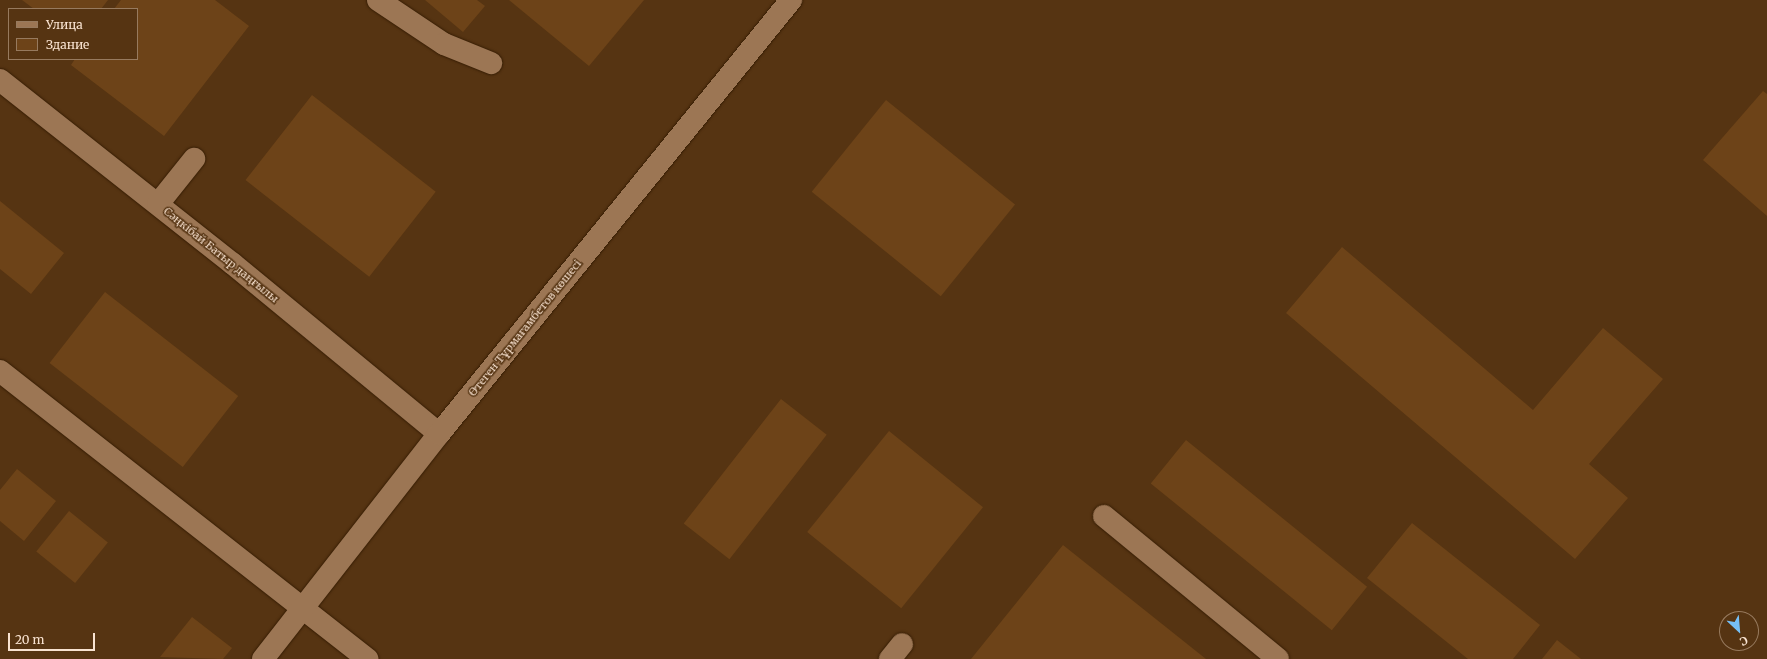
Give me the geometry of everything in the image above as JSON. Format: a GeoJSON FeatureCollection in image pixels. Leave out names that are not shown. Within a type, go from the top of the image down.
{"type":"FeatureCollection","features":[{"type":"Feature","properties":{"kind":"street"},"geometry":{"type":"LineString","coordinates":[[378,0],[444,44],[491,63]]}},
{"type":"Feature","properties":{"kind":"street","name":"Өтеген Тұрмағамбетов көшесі"},"geometry":{"type":"LineString","coordinates":[[263,659],[439,434],[791,0]]}},
{"type":"Feature","properties":{"kind":"street","name":"Сәңкібай Батыр даңғылы"},"geometry":{"type":"LineString","coordinates":[[0,80],[158,204],[439,434]]}},
{"type":"Feature","properties":{"kind":"street"},"geometry":{"type":"LineString","coordinates":[[158,204],[194,159]]}},
{"type":"Feature","properties":{"kind":"street"},"geometry":{"type":"LineString","coordinates":[[0,371],[367,659]]}},
{"type":"Feature","properties":{"kind":"street"},"geometry":{"type":"LineString","coordinates":[[1104,516],[1278,659]]}},
{"type":"Feature","properties":{"kind":"building"},"geometry":{"type":"Polygon","coordinates":[[[22,0],[108,0],[102,8],[33,8],[22,0]]]}},
{"type":"Feature","properties":{"kind":"building"},"geometry":{"type":"Polygon","coordinates":[[[121,0],[215,0],[249,26],[164,136],[71,65],[74,60],[138,60],[138,8],[115,8],[121,0]]]}},
{"type":"Feature","properties":{"kind":"building"},"geometry":{"type":"Polygon","coordinates":[[[425,0],[477,0],[485,6],[463,32],[425,0]]]}},
{"type":"Feature","properties":{"kind":"building"},"geometry":{"type":"Polygon","coordinates":[[[509,0],[644,0],[589,66],[509,0]]]}},
{"type":"Feature","properties":{"kind":"building"},"geometry":{"type":"Polygon","coordinates":[[[1763,91],[1767,94],[1767,216],[1703,160],[1763,91]]]}},
{"type":"Feature","properties":{"kind":"building"},"geometry":{"type":"Polygon","coordinates":[[[312,95],[436,192],[369,277],[246,180],[312,95]]]}},
{"type":"Feature","properties":{"kind":"building"},"geometry":{"type":"Polygon","coordinates":[[[886,100],[1015,204],[941,296],[812,192],[886,100]]]}},
{"type":"Feature","properties":{"kind":"building"},"geometry":{"type":"Polygon","coordinates":[[[0,201],[64,253],[31,294],[0,269],[0,201]]]}},
{"type":"Feature","properties":{"kind":"building"},"geometry":{"type":"Polygon","coordinates":[[[1342,247],[1533,410],[1603,328],[1663,379],[1589,464],[1628,498],[1575,559],[1286,313],[1342,247]]]}},
{"type":"Feature","properties":{"kind":"building"},"geometry":{"type":"Polygon","coordinates":[[[105,292],[238,396],[183,467],[50,363],[105,292]]]}},
{"type":"Feature","properties":{"kind":"building"},"geometry":{"type":"Polygon","coordinates":[[[781,399],[827,435],[729,559],[684,524],[781,399]]]}},
{"type":"Feature","properties":{"kind":"building"},"geometry":{"type":"Polygon","coordinates":[[[889,431],[983,507],[901,608],[807,532],[889,431]]]}},
{"type":"Feature","properties":{"kind":"building"},"geometry":{"type":"Polygon","coordinates":[[[1186,440],[1367,587],[1332,630],[1151,484],[1186,440]]]}},
{"type":"Feature","properties":{"kind":"building"},"geometry":{"type":"Polygon","coordinates":[[[17,469],[56,501],[24,541],[0,521],[0,490],[17,469]]]}},
{"type":"Feature","properties":{"kind":"building"},"geometry":{"type":"Polygon","coordinates":[[[69,511],[108,542],[75,583],[36,551],[69,511]]]}},
{"type":"Feature","properties":{"kind":"building"},"geometry":{"type":"Polygon","coordinates":[[[1412,523],[1540,625],[1513,659],[1468,659],[1367,578],[1412,523]]]}},
{"type":"Feature","properties":{"kind":"building"},"geometry":{"type":"Polygon","coordinates":[[[1063,545],[1206,659],[971,659],[1063,545]]]}},
{"type":"Feature","properties":{"kind":"building"},"geometry":{"type":"Polygon","coordinates":[[[192,617],[232,648],[223,659],[160,657],[192,617]]]}},
{"type":"Feature","properties":{"kind":"building"},"geometry":{"type":"Polygon","coordinates":[[[1557,640],[1581,659],[1542,659],[1557,640]]]}}]}
